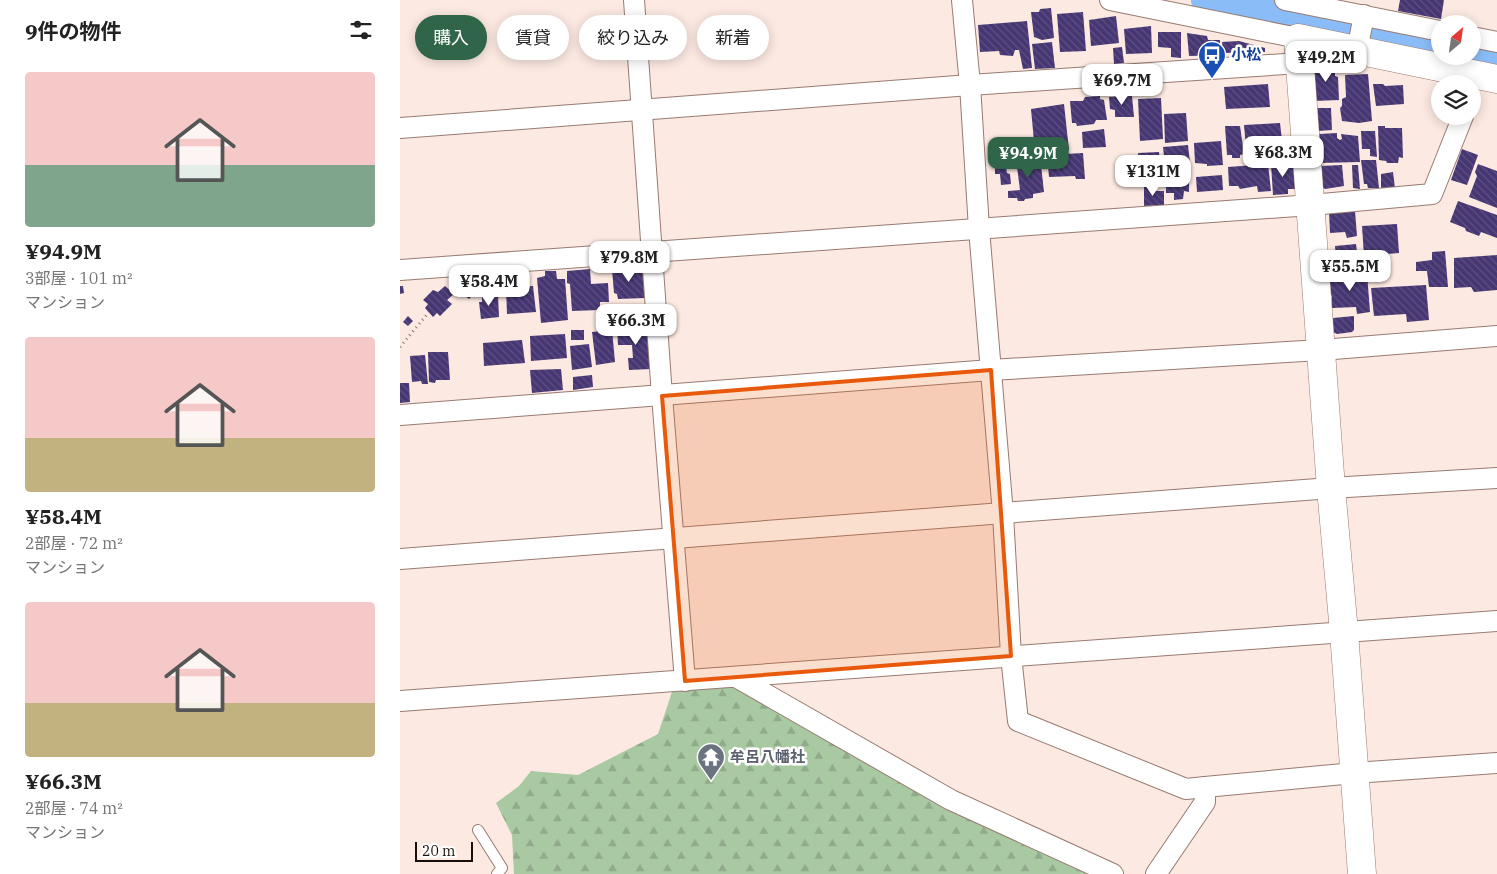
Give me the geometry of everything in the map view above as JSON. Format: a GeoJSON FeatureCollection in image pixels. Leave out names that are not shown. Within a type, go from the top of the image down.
{"type":"FeatureCollection","features":[{"type":"Feature","properties":{"kind":"street"},"geometry":{"type":"LineString","coordinates":[[634,0],[662,396],[685,680]]}},
{"type":"Feature","properties":{"kind":"street"},"geometry":{"type":"LineString","coordinates":[[962,0],[970,85],[1011,656],[1018,721],[1186,789],[1354,773],[1497,763]]}},
{"type":"Feature","properties":{"kind":"street"},"geometry":{"type":"LineString","coordinates":[[1115,0],[1299,51]]}},
{"type":"Feature","properties":{"kind":"street"},"geometry":{"type":"LineString","coordinates":[[1291,1],[1361,33],[1483,82]]}},
{"type":"Feature","properties":{"kind":"street"},"geometry":{"type":"LineString","coordinates":[[400,128],[970,85],[1299,51],[1361,33],[1431,30]]}},
{"type":"Feature","properties":{"kind":"street"},"geometry":{"type":"LineString","coordinates":[[1481,39],[1497,42]]}},
{"type":"Feature","properties":{"kind":"street"},"geometry":{"type":"LineString","coordinates":[[1299,51],[1362,874]]}},
{"type":"Feature","properties":{"kind":"street"},"geometry":{"type":"LineString","coordinates":[[400,270],[1311,205],[1432,194],[1459,125]]}},
{"type":"Feature","properties":{"kind":"street"},"geometry":{"type":"LineString","coordinates":[[400,415],[991,370],[1321,350],[1497,336]]}},
{"type":"Feature","properties":{"kind":"street"},"geometry":{"type":"LineString","coordinates":[[400,559],[1331,488],[1497,478]]}},
{"type":"Feature","properties":{"kind":"street"},"geometry":{"type":"LineString","coordinates":[[400,701],[1497,621]]}},
{"type":"Feature","properties":{"kind":"street"},"geometry":{"type":"LineString","coordinates":[[736,677],[951,800],[1113,874]]}},
{"type":"Feature","properties":{"kind":"street"},"geometry":{"type":"LineString","coordinates":[[1156,874],[1204,802],[1205,787]]}},
{"type":"Feature","properties":{"kind":"lane"},"geometry":{"type":"LineString","coordinates":[[478,830],[502,868],[498,874]]}},
{"type":"Feature","properties":{"kind":"path"},"geometry":{"type":"LineString","coordinates":[[400,348],[429,312]]}},
{"type":"Feature","properties":{"kind":"highlighted area"},"geometry":{"type":"Polygon","coordinates":[[[991,370],[1011,656],[685,681],[662,396],[991,370]]]}},
{"type":"Feature","properties":{"kind":"green space","name":"牟呂八幡社"},"geometry":{"type":"Polygon","coordinates":[[[729,685],[948,808],[1093,874],[514,874],[512,835],[496,803],[519,786],[531,771],[578,775],[658,734],[672,692],[729,685]]]}},
{"type":"Feature","properties":{"kind":"building"},"geometry":{"type":"Polygon","coordinates":[[[1400,0],[1444,0],[1442,15],[1431,15],[1431,17],[1398,11],[1400,0]]]}},
{"type":"Feature","properties":{"kind":"building"},"geometry":{"type":"Polygon","coordinates":[[[1051,8],[1054,38],[1042,40],[1034,37],[1031,12],[1039,12],[1040,9],[1051,8]]]}},
{"type":"Feature","properties":{"kind":"building"},"geometry":{"type":"Polygon","coordinates":[[[1083,12],[1086,51],[1060,52],[1057,14],[1083,12]]]}},
{"type":"Feature","properties":{"kind":"building"},"geometry":{"type":"Polygon","coordinates":[[[1116,16],[1119,43],[1091,46],[1089,20],[1116,16]]]}},
{"type":"Feature","properties":{"kind":"building"},"geometry":{"type":"Polygon","coordinates":[[[1027,21],[1032,68],[1023,69],[1019,50],[1015,50],[1013,56],[1000,55],[999,51],[980,52],[978,25],[1027,21]]]}},
{"type":"Feature","properties":{"kind":"building"},"geometry":{"type":"Polygon","coordinates":[[[1151,26],[1152,53],[1126,54],[1124,29],[1151,26]]]}},
{"type":"Feature","properties":{"kind":"building"},"geometry":{"type":"Polygon","coordinates":[[[1158,32],[1181,32],[1181,58],[1171,57],[1171,48],[1158,47],[1158,32]]]}},
{"type":"Feature","properties":{"kind":"building"},"geometry":{"type":"Polygon","coordinates":[[[1187,33],[1207,36],[1208,40],[1220,40],[1220,55],[1189,56],[1187,33]]]}},
{"type":"Feature","properties":{"kind":"building"},"geometry":{"type":"Polygon","coordinates":[[[1239,41],[1265,48],[1265,52],[1223,53],[1222,42],[1239,41]]]}},
{"type":"Feature","properties":{"kind":"building"},"geometry":{"type":"Polygon","coordinates":[[[1052,42],[1055,68],[1035,69],[1032,44],[1052,42]]]}},
{"type":"Feature","properties":{"kind":"building"},"geometry":{"type":"Polygon","coordinates":[[[1122,47],[1124,63],[1114,64],[1113,48],[1122,47]]]}},
{"type":"Feature","properties":{"kind":"building"},"geometry":{"type":"Polygon","coordinates":[[[1314,64],[1335,64],[1335,76],[1338,77],[1339,100],[1314,101],[1314,64]]]}},
{"type":"Feature","properties":{"kind":"building"},"geometry":{"type":"Polygon","coordinates":[[[1368,74],[1372,121],[1359,123],[1342,121],[1340,108],[1342,106],[1342,99],[1346,97],[1345,75],[1368,74]]]}},
{"type":"Feature","properties":{"kind":"building"},"geometry":{"type":"Polygon","coordinates":[[[1268,84],[1270,107],[1226,109],[1224,87],[1268,84]]]}},
{"type":"Feature","properties":{"kind":"building"},"geometry":{"type":"Polygon","coordinates":[[[1373,84],[1383,84],[1385,86],[1403,85],[1404,104],[1376,106],[1373,84]]]}},
{"type":"Feature","properties":{"kind":"building"},"geometry":{"type":"Polygon","coordinates":[[[1100,96],[1100,99],[1104,100],[1107,120],[1096,120],[1094,124],[1077,126],[1076,123],[1072,123],[1070,101],[1083,101],[1085,97],[1100,96]]]}},
{"type":"Feature","properties":{"kind":"building"},"geometry":{"type":"Polygon","coordinates":[[[1132,96],[1134,117],[1115,117],[1115,110],[1110,109],[1109,97],[1132,96]]]}},
{"type":"Feature","properties":{"kind":"building"},"geometry":{"type":"Polygon","coordinates":[[[1161,98],[1163,139],[1140,141],[1138,99],[1161,98]]]}},
{"type":"Feature","properties":{"kind":"building"},"geometry":{"type":"Polygon","coordinates":[[[1064,104],[1069,150],[1035,152],[1031,109],[1064,104]]]}},
{"type":"Feature","properties":{"kind":"building"},"geometry":{"type":"Polygon","coordinates":[[[1317,108],[1331,108],[1332,130],[1318,131],[1317,108]]]}},
{"type":"Feature","properties":{"kind":"building"},"geometry":{"type":"Polygon","coordinates":[[[1186,113],[1188,141],[1165,143],[1164,114],[1186,113]]]}},
{"type":"Feature","properties":{"kind":"building"},"geometry":{"type":"Polygon","coordinates":[[[1280,123],[1284,158],[1264,160],[1264,147],[1246,147],[1244,125],[1280,123]]]}},
{"type":"Feature","properties":{"kind":"building"},"geometry":{"type":"Polygon","coordinates":[[[1225,126],[1240,126],[1244,154],[1240,155],[1240,158],[1232,158],[1232,155],[1227,155],[1225,126]]]}},
{"type":"Feature","properties":{"kind":"building"},"geometry":{"type":"Polygon","coordinates":[[[1378,126],[1402,128],[1403,158],[1399,157],[1398,163],[1387,163],[1386,161],[1379,160],[1378,126]]]}},
{"type":"Feature","properties":{"kind":"building"},"geometry":{"type":"Polygon","coordinates":[[[1104,129],[1106,147],[1083,148],[1082,132],[1104,129]]]}},
{"type":"Feature","properties":{"kind":"building"},"geometry":{"type":"Polygon","coordinates":[[[1361,131],[1375,131],[1377,157],[1370,156],[1370,149],[1362,149],[1361,131]]]}},
{"type":"Feature","properties":{"kind":"building"},"geometry":{"type":"Polygon","coordinates":[[[1337,133],[1337,138],[1340,140],[1342,139],[1341,134],[1358,136],[1360,162],[1319,163],[1319,134],[1337,133]]]}},
{"type":"Feature","properties":{"kind":"building"},"geometry":{"type":"Polygon","coordinates":[[[1221,141],[1223,165],[1207,166],[1207,164],[1195,163],[1194,143],[1221,141]]]}},
{"type":"Feature","properties":{"kind":"building"},"geometry":{"type":"Polygon","coordinates":[[[1188,145],[1191,172],[1166,174],[1163,147],[1188,145]]]}},
{"type":"Feature","properties":{"kind":"building"},"geometry":{"type":"Polygon","coordinates":[[[1462,149],[1478,155],[1467,185],[1451,180],[1462,149]]]}},
{"type":"Feature","properties":{"kind":"building"},"geometry":{"type":"Polygon","coordinates":[[[1159,152],[1162,183],[1152,183],[1151,179],[1140,181],[1138,153],[1159,152]]]}},
{"type":"Feature","properties":{"kind":"building"},"geometry":{"type":"Polygon","coordinates":[[[1083,153],[1085,179],[1076,179],[1075,176],[1049,177],[1047,155],[1083,153]]]}},
{"type":"Feature","properties":{"kind":"building"},"geometry":{"type":"Polygon","coordinates":[[[1040,156],[1044,192],[1033,194],[1033,198],[1025,199],[1024,201],[1018,201],[1017,198],[1008,198],[1008,191],[1020,190],[1016,159],[1040,156]]]}},
{"type":"Feature","properties":{"kind":"building"},"geometry":{"type":"Polygon","coordinates":[[[1361,160],[1376,160],[1379,188],[1368,188],[1367,184],[1364,184],[1361,160]]]}},
{"type":"Feature","properties":{"kind":"building"},"geometry":{"type":"Polygon","coordinates":[[[1293,163],[1296,189],[1288,189],[1288,194],[1273,195],[1271,164],[1293,163]]]}},
{"type":"Feature","properties":{"kind":"building"},"geometry":{"type":"Polygon","coordinates":[[[1268,164],[1271,191],[1258,192],[1257,186],[1240,189],[1238,186],[1229,186],[1228,167],[1268,164]]]}},
{"type":"Feature","properties":{"kind":"building"},"geometry":{"type":"Polygon","coordinates":[[[1478,164],[1497,171],[1497,208],[1469,197],[1477,176],[1475,172],[1478,164]]]}},
{"type":"Feature","properties":{"kind":"building"},"geometry":{"type":"Polygon","coordinates":[[[1342,165],[1344,186],[1325,189],[1322,187],[1320,166],[1342,165]]]}},
{"type":"Feature","properties":{"kind":"building"},"geometry":{"type":"Polygon","coordinates":[[[1352,165],[1358,165],[1360,189],[1353,188],[1352,165]]]}},
{"type":"Feature","properties":{"kind":"building"},"geometry":{"type":"Polygon","coordinates":[[[1006,167],[1007,173],[1010,174],[1011,184],[1001,185],[1000,174],[995,174],[995,168],[1006,167]]]}},
{"type":"Feature","properties":{"kind":"building"},"geometry":{"type":"Polygon","coordinates":[[[1393,172],[1395,188],[1381,189],[1381,174],[1393,172]]]}},
{"type":"Feature","properties":{"kind":"building"},"geometry":{"type":"Polygon","coordinates":[[[1222,175],[1223,190],[1197,192],[1196,177],[1222,175]]]}},
{"type":"Feature","properties":{"kind":"building"},"geometry":{"type":"Polygon","coordinates":[[[1166,180],[1189,180],[1189,192],[1184,191],[1183,199],[1174,200],[1174,193],[1166,193],[1166,180]]]}},
{"type":"Feature","properties":{"kind":"building"},"geometry":{"type":"Polygon","coordinates":[[[1154,186],[1155,191],[1164,191],[1164,205],[1144,206],[1144,187],[1154,186]]]}},
{"type":"Feature","properties":{"kind":"building"},"geometry":{"type":"Polygon","coordinates":[[[1458,201],[1497,215],[1497,238],[1481,232],[1479,236],[1450,222],[1458,201]]]}},
{"type":"Feature","properties":{"kind":"building"},"geometry":{"type":"Polygon","coordinates":[[[1355,211],[1357,236],[1347,238],[1345,232],[1330,233],[1329,212],[1355,211]]]}},
{"type":"Feature","properties":{"kind":"building"},"geometry":{"type":"Polygon","coordinates":[[[1397,224],[1399,253],[1364,256],[1362,226],[1397,224]]]}},
{"type":"Feature","properties":{"kind":"building"},"geometry":{"type":"Polygon","coordinates":[[[1356,244],[1359,269],[1327,272],[1325,259],[1336,258],[1335,246],[1356,244]]]}},
{"type":"Feature","properties":{"kind":"building"},"geometry":{"type":"Polygon","coordinates":[[[1445,251],[1448,287],[1429,287],[1427,271],[1416,271],[1416,262],[1432,260],[1432,252],[1445,251]]]}},
{"type":"Feature","properties":{"kind":"building"},"geometry":{"type":"Polygon","coordinates":[[[1497,255],[1497,290],[1474,292],[1471,287],[1454,288],[1454,258],[1497,255]]]}},
{"type":"Feature","properties":{"kind":"building"},"geometry":{"type":"Polygon","coordinates":[[[637,267],[643,270],[645,298],[618,299],[617,294],[614,293],[612,269],[637,267]]]}},
{"type":"Feature","properties":{"kind":"building"},"geometry":{"type":"Polygon","coordinates":[[[590,269],[591,284],[608,283],[609,302],[600,302],[600,310],[572,311],[567,271],[590,269]]]}},
{"type":"Feature","properties":{"kind":"building"},"geometry":{"type":"Polygon","coordinates":[[[545,271],[556,271],[557,279],[565,279],[568,320],[541,323],[537,278],[545,276],[545,271]]]}},
{"type":"Feature","properties":{"kind":"building"},"geometry":{"type":"Polygon","coordinates":[[[1367,273],[1370,312],[1357,314],[1356,307],[1332,308],[1332,296],[1329,293],[1327,276],[1367,273]]]}},
{"type":"Feature","properties":{"kind":"building"},"geometry":{"type":"Polygon","coordinates":[[[517,274],[519,287],[533,286],[536,312],[507,314],[506,288],[503,287],[502,276],[517,274]]]}},
{"type":"Feature","properties":{"kind":"building"},"geometry":{"type":"Polygon","coordinates":[[[500,275],[502,291],[488,292],[487,276],[500,275]]]}},
{"type":"Feature","properties":{"kind":"building"},"geometry":{"type":"Polygon","coordinates":[[[1426,285],[1429,320],[1407,322],[1406,314],[1374,316],[1371,288],[1426,285]]]}},
{"type":"Feature","properties":{"kind":"building"},"geometry":{"type":"Polygon","coordinates":[[[400,286],[403,286],[404,293],[400,294],[400,286]]]}},
{"type":"Feature","properties":{"kind":"building"},"geometry":{"type":"Polygon","coordinates":[[[445,286],[454,294],[447,300],[452,304],[440,316],[437,313],[433,317],[425,308],[428,304],[423,300],[433,290],[438,292],[445,286]]]}},
{"type":"Feature","properties":{"kind":"building"},"geometry":{"type":"Polygon","coordinates":[[[468,292],[472,296],[469,299],[464,295],[468,292]]]}},
{"type":"Feature","properties":{"kind":"building"},"geometry":{"type":"Polygon","coordinates":[[[498,295],[499,317],[481,319],[479,302],[482,302],[482,296],[498,295]]]}},
{"type":"Feature","properties":{"kind":"building"},"geometry":{"type":"Polygon","coordinates":[[[408,316],[413,321],[408,326],[403,322],[408,316]]]}},
{"type":"Feature","properties":{"kind":"building"},"geometry":{"type":"Polygon","coordinates":[[[1354,316],[1354,330],[1352,332],[1337,334],[1333,332],[1333,318],[1354,316]]]}},
{"type":"Feature","properties":{"kind":"building"},"geometry":{"type":"Polygon","coordinates":[[[647,324],[651,369],[629,370],[628,358],[633,358],[632,345],[618,345],[617,328],[647,324]]]}},
{"type":"Feature","properties":{"kind":"building"},"geometry":{"type":"Polygon","coordinates":[[[571,330],[584,330],[584,340],[571,340],[571,330]]]}},
{"type":"Feature","properties":{"kind":"building"},"geometry":{"type":"Polygon","coordinates":[[[612,330],[615,362],[596,365],[592,332],[612,330]]]}},
{"type":"Feature","properties":{"kind":"building"},"geometry":{"type":"Polygon","coordinates":[[[565,334],[567,358],[531,361],[530,336],[565,334]]]}},
{"type":"Feature","properties":{"kind":"building"},"geometry":{"type":"Polygon","coordinates":[[[522,340],[525,363],[484,366],[483,343],[522,340]]]}},
{"type":"Feature","properties":{"kind":"building"},"geometry":{"type":"Polygon","coordinates":[[[589,344],[592,367],[572,370],[570,346],[589,344]]]}},
{"type":"Feature","properties":{"kind":"building"},"geometry":{"type":"Polygon","coordinates":[[[428,352],[448,352],[450,380],[436,380],[435,383],[429,382],[428,352]]]}},
{"type":"Feature","properties":{"kind":"building"},"geometry":{"type":"Polygon","coordinates":[[[425,355],[428,384],[422,384],[421,381],[412,382],[410,356],[425,355]]]}},
{"type":"Feature","properties":{"kind":"building"},"geometry":{"type":"Polygon","coordinates":[[[561,369],[563,390],[532,393],[530,370],[561,369]]]}},
{"type":"Feature","properties":{"kind":"building"},"geometry":{"type":"Polygon","coordinates":[[[592,375],[593,387],[573,390],[573,377],[592,375]]]}},
{"type":"Feature","properties":{"kind":"building"},"geometry":{"type":"Polygon","coordinates":[[[400,383],[409,383],[410,402],[400,403],[400,383]]]}},
{"type":"Feature","properties":{"kind":"waterway"},"geometry":{"type":"LineString","coordinates":[[1208,0],[1431,44]]}},
{"type":"Feature","properties":{"kind":"waterway"},"geometry":{"type":"LineString","coordinates":[[1481,54],[1497,57]]}},
{"type":"Feature","properties":{"kind":"place","name":"小松"},"geometry":{"type":"Point","coordinates":[1212,79]}},
{"type":"Feature","properties":{"kind":"place","name":"牟呂八幡社"},"geometry":{"type":"Point","coordinates":[711,781]}}]}
